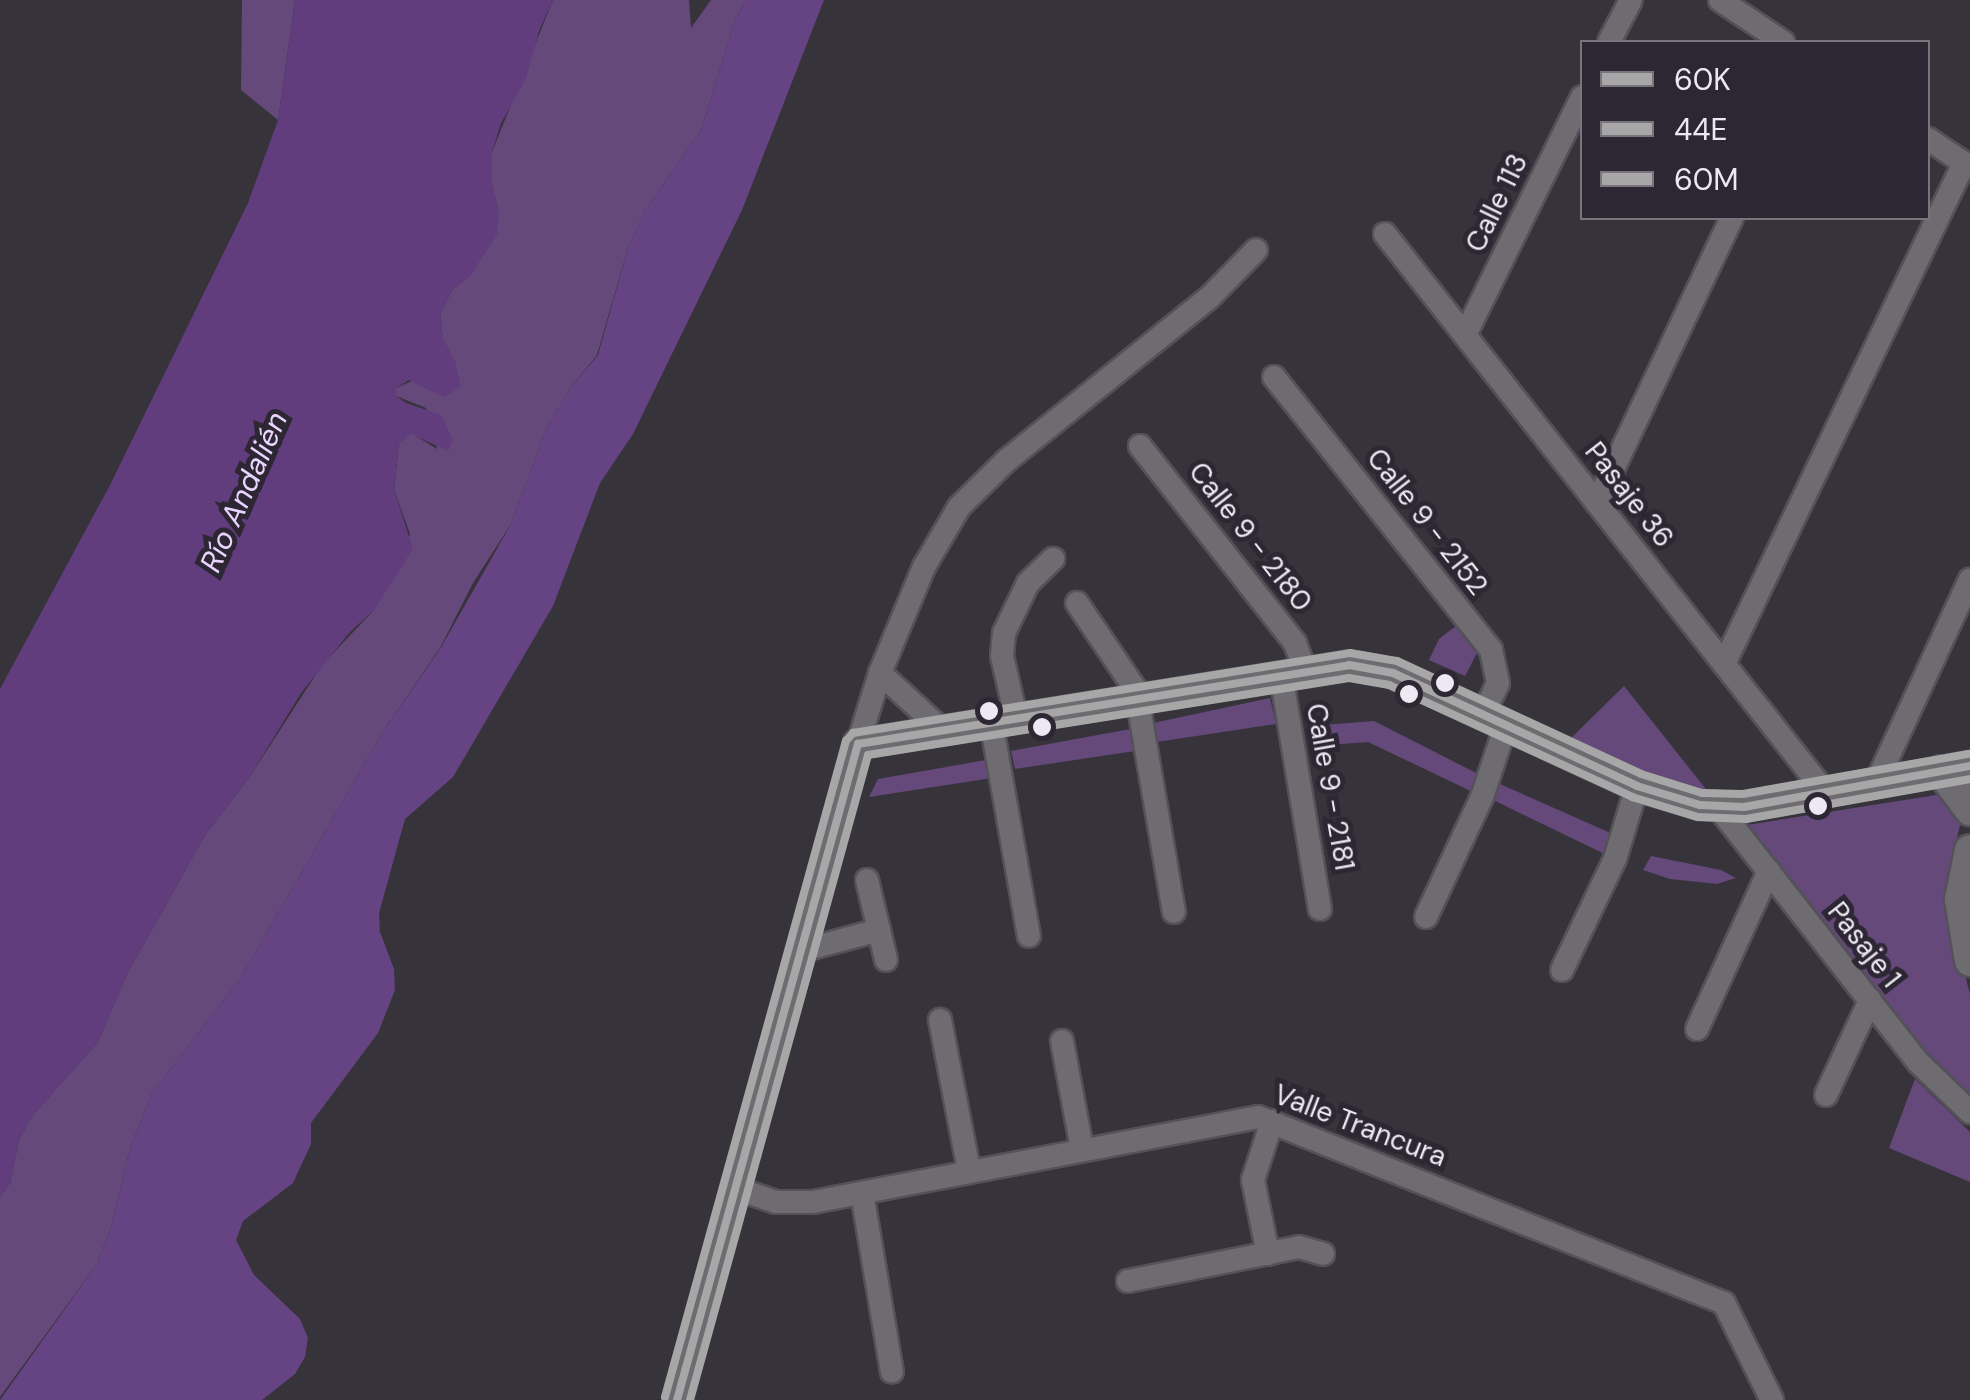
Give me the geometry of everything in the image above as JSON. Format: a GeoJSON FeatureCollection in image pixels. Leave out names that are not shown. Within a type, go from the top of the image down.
{"type":"FeatureCollection","features":[{"type":"Feature","properties":{"kind":"main road"},"geometry":{"type":"LineString","coordinates":[[1956,769],[1970,810]]}},
{"type":"Feature","properties":{"kind":"main road"},"geometry":{"type":"LineString","coordinates":[[1970,850],[1960,916],[1970,961]]}},
{"type":"Feature","properties":{"kind":"street"},"geometry":{"type":"LineString","coordinates":[[1611,40],[1630,0]]}},
{"type":"Feature","properties":{"kind":"street"},"geometry":{"type":"LineString","coordinates":[[1720,0],[1780,40]]}},
{"type":"Feature","properties":{"kind":"street","name":"Calle 113"},"geometry":{"type":"LineString","coordinates":[[1464,336],[1580,101]]}},
{"type":"Feature","properties":{"kind":"street"},"geometry":{"type":"LineString","coordinates":[[1724,664],[1967,165],[1930,140]]}},
{"type":"Feature","properties":{"kind":"street"},"geometry":{"type":"LineString","coordinates":[[1597,503],[1731,220]]}},
{"type":"Feature","properties":{"kind":"street","name":"Pasaje 36"},"geometry":{"type":"LineString","coordinates":[[1385,234],[1825,792]]}},
{"type":"Feature","properties":{"kind":"street"},"geometry":{"type":"LineString","coordinates":[[676,1400],[858,744],[880,673],[924,567],[959,507],[1006,461],[1209,298],[1256,250]]}},
{"type":"Feature","properties":{"kind":"street","name":"Calle 9 - 2152"},"geometry":{"type":"LineString","coordinates":[[1274,377],[1491,650],[1498,683],[1482,797],[1426,917]]}},
{"type":"Feature","properties":{"kind":"street","name":"Calle 9 - 2180"},"geometry":{"type":"LineString","coordinates":[[1140,446],[1295,643],[1293,672]]}},
{"type":"Feature","properties":{"kind":"street"},"geometry":{"type":"LineString","coordinates":[[1029,936],[1003,719],[1002,656],[1004,633],[1028,583],[1053,559]]}},
{"type":"Feature","properties":{"kind":"street"},"geometry":{"type":"LineString","coordinates":[[1876,783],[1970,580]]}},
{"type":"Feature","properties":{"kind":"street"},"geometry":{"type":"LineString","coordinates":[[1077,603],[1128,672],[1137,697],[1174,912]]}},
{"type":"Feature","properties":{"kind":"street"},"geometry":{"type":"LineString","coordinates":[[858,744],[1349,665],[1393,673],[1638,786],[1718,807],[1956,769]]}},
{"type":"Feature","properties":{"kind":"street","name":"Calle 9 - 2181"},"geometry":{"type":"LineString","coordinates":[[1293,672],[1320,909]]}},
{"type":"Feature","properties":{"kind":"street"},"geometry":{"type":"LineString","coordinates":[[880,673],[941,729]]}},
{"type":"Feature","properties":{"kind":"street"},"geometry":{"type":"LineString","coordinates":[[1562,970],[1616,859],[1638,786]]}},
{"type":"Feature","properties":{"kind":"street","name":"Pasaje 1"},"geometry":{"type":"LineString","coordinates":[[1718,807],[1919,1064],[1970,1112]]}},
{"type":"Feature","properties":{"kind":"street"},"geometry":{"type":"LineString","coordinates":[[1697,1029],[1769,871]]}},
{"type":"Feature","properties":{"kind":"street"},"geometry":{"type":"LineString","coordinates":[[867,880],[886,960]]}},
{"type":"Feature","properties":{"kind":"street"},"geometry":{"type":"LineString","coordinates":[[801,951],[879,930]]}},
{"type":"Feature","properties":{"kind":"street"},"geometry":{"type":"LineString","coordinates":[[1826,1096],[1870,1000]]}},
{"type":"Feature","properties":{"kind":"street"},"geometry":{"type":"LineString","coordinates":[[940,1020],[968,1172]]}},
{"type":"Feature","properties":{"kind":"street"},"geometry":{"type":"LineString","coordinates":[[1062,1042],[1082,1149]]}},
{"type":"Feature","properties":{"kind":"street","name":"Valle Trancura"},"geometry":{"type":"LineString","coordinates":[[736,1188],[788,1204],[1244,1118],[1272,1120],[1724,1304],[1772,1400]]}},
{"type":"Feature","properties":{"kind":"street"},"geometry":{"type":"LineString","coordinates":[[1268,1254],[1253,1180],[1272,1120]]}},
{"type":"Feature","properties":{"kind":"street"},"geometry":{"type":"LineString","coordinates":[[862,1193],[892,1372]]}},
{"type":"Feature","properties":{"kind":"street"},"geometry":{"type":"LineString","coordinates":[[1128,1281],[1299,1247],[1324,1254]]}},
{"type":"Feature","properties":{"kind":"shaded area"},"geometry":{"type":"Polygon","coordinates":[[[242,0],[295,0],[278,120],[241,90],[242,0]]]}},
{"type":"Feature","properties":{"kind":"shaded area"},"geometry":{"type":"Polygon","coordinates":[[[553,0],[689,0],[691,28],[711,0],[746,0],[735,20],[701,130],[645,211],[628,248],[597,355],[571,387],[546,430],[511,524],[473,583],[440,648],[384,730],[240,979],[152,1093],[130,1148],[112,1224],[97,1264],[0,1397],[0,1197],[10,1183],[19,1140],[32,1116],[98,1042],[127,974],[205,835],[249,778],[322,665],[374,610],[410,534],[394,490],[399,443],[411,433],[437,449],[426,408],[396,396],[396,388],[455,362],[443,339],[440,315],[452,290],[470,276],[499,214],[492,184],[492,152],[553,0]]]}},
{"type":"Feature","properties":{"kind":"shaded area"},"geometry":{"type":"Polygon","coordinates":[[[746,0],[824,0],[742,210],[633,434],[600,483],[553,606],[453,777],[405,819],[379,913],[380,932],[394,969],[395,990],[378,1033],[311,1123],[311,1144],[293,1183],[243,1221],[236,1240],[254,1275],[300,1319],[308,1338],[305,1357],[295,1374],[262,1400],[0,1400],[97,1264],[112,1224],[130,1148],[152,1093],[240,979],[384,730],[440,649],[511,524],[546,430],[571,387],[598,355],[628,248],[645,211],[701,130],[735,20],[746,0]]]}},
{"type":"Feature","properties":{"kind":"shaded area"},"geometry":{"type":"Polygon","coordinates":[[[1457,625],[1478,651],[1465,676],[1429,660],[1439,639],[1457,625]]]}},
{"type":"Feature","properties":{"kind":"shaded area"},"geometry":{"type":"Polygon","coordinates":[[[1624,686],[1717,803],[1565,744],[1624,686]]]}},
{"type":"Feature","properties":{"kind":"shaded area"},"geometry":{"type":"Polygon","coordinates":[[[1270,698],[1276,724],[1157,742],[1153,723],[1270,698]]]}},
{"type":"Feature","properties":{"kind":"shaded area"},"geometry":{"type":"Polygon","coordinates":[[[1374,721],[1486,778],[1479,795],[1368,742],[1314,746],[1310,726],[1374,721]]]}},
{"type":"Feature","properties":{"kind":"shaded area"},"geometry":{"type":"Polygon","coordinates":[[[1136,728],[1142,750],[1015,769],[1011,751],[1136,728]]]}},
{"type":"Feature","properties":{"kind":"shaded area"},"geometry":{"type":"Polygon","coordinates":[[[986,760],[992,778],[869,797],[878,779],[986,760]]]}},
{"type":"Feature","properties":{"kind":"shaded area"},"geometry":{"type":"Polygon","coordinates":[[[1493,781],[1622,838],[1615,859],[1487,797],[1493,781]]]}},
{"type":"Feature","properties":{"kind":"shaded area"},"geometry":{"type":"Polygon","coordinates":[[[1936,795],[1954,809],[1960,825],[1944,896],[1970,994],[1970,1102],[1896,1022],[1747,825],[1936,795]]]}},
{"type":"Feature","properties":{"kind":"shaded area"},"geometry":{"type":"Polygon","coordinates":[[[1651,856],[1721,870],[1736,878],[1717,884],[1670,879],[1643,870],[1651,856]]]}},
{"type":"Feature","properties":{"kind":"shaded area"},"geometry":{"type":"Polygon","coordinates":[[[1915,1079],[1970,1132],[1970,1182],[1889,1148],[1915,1079]]]}},
{"type":"Feature","properties":{"kind":"water","name":"Río Andalién"},"geometry":{"type":"Polygon","coordinates":[[[295,0],[553,0],[539,31],[526,79],[501,123],[492,152],[492,184],[499,214],[497,235],[470,276],[452,290],[440,315],[443,339],[455,361],[461,387],[444,397],[409,380],[396,388],[396,396],[406,403],[441,415],[453,440],[448,451],[411,434],[399,443],[394,490],[413,549],[374,610],[349,633],[301,693],[249,778],[205,835],[127,974],[98,1042],[32,1116],[19,1140],[10,1183],[0,1197],[0,689],[110,485],[248,203],[278,120],[295,0]]]}},
{"type":"Feature","properties":{"kind":"transit line","name":"60M"},"geometry":{"type":"LineString","coordinates":[[665,1397],[846,741],[853,733],[1350,653],[1397,661],[1641,774],[1702,793],[1743,794],[1968,754]]}},
{"type":"Feature","properties":{"kind":"transit line","name":"60K"},"geometry":{"type":"LineString","coordinates":[[677,1400],[858,744],[1349,665],[1393,673],[1637,786],[1700,805],[1744,807],[1970,766]]}},
{"type":"Feature","properties":{"kind":"transit line","name":"44E"},"geometry":{"type":"LineString","coordinates":[[690,1400],[868,755],[1349,678],[1389,685],[1632,797],[1698,817],[1746,819],[1970,779]]}}]}
